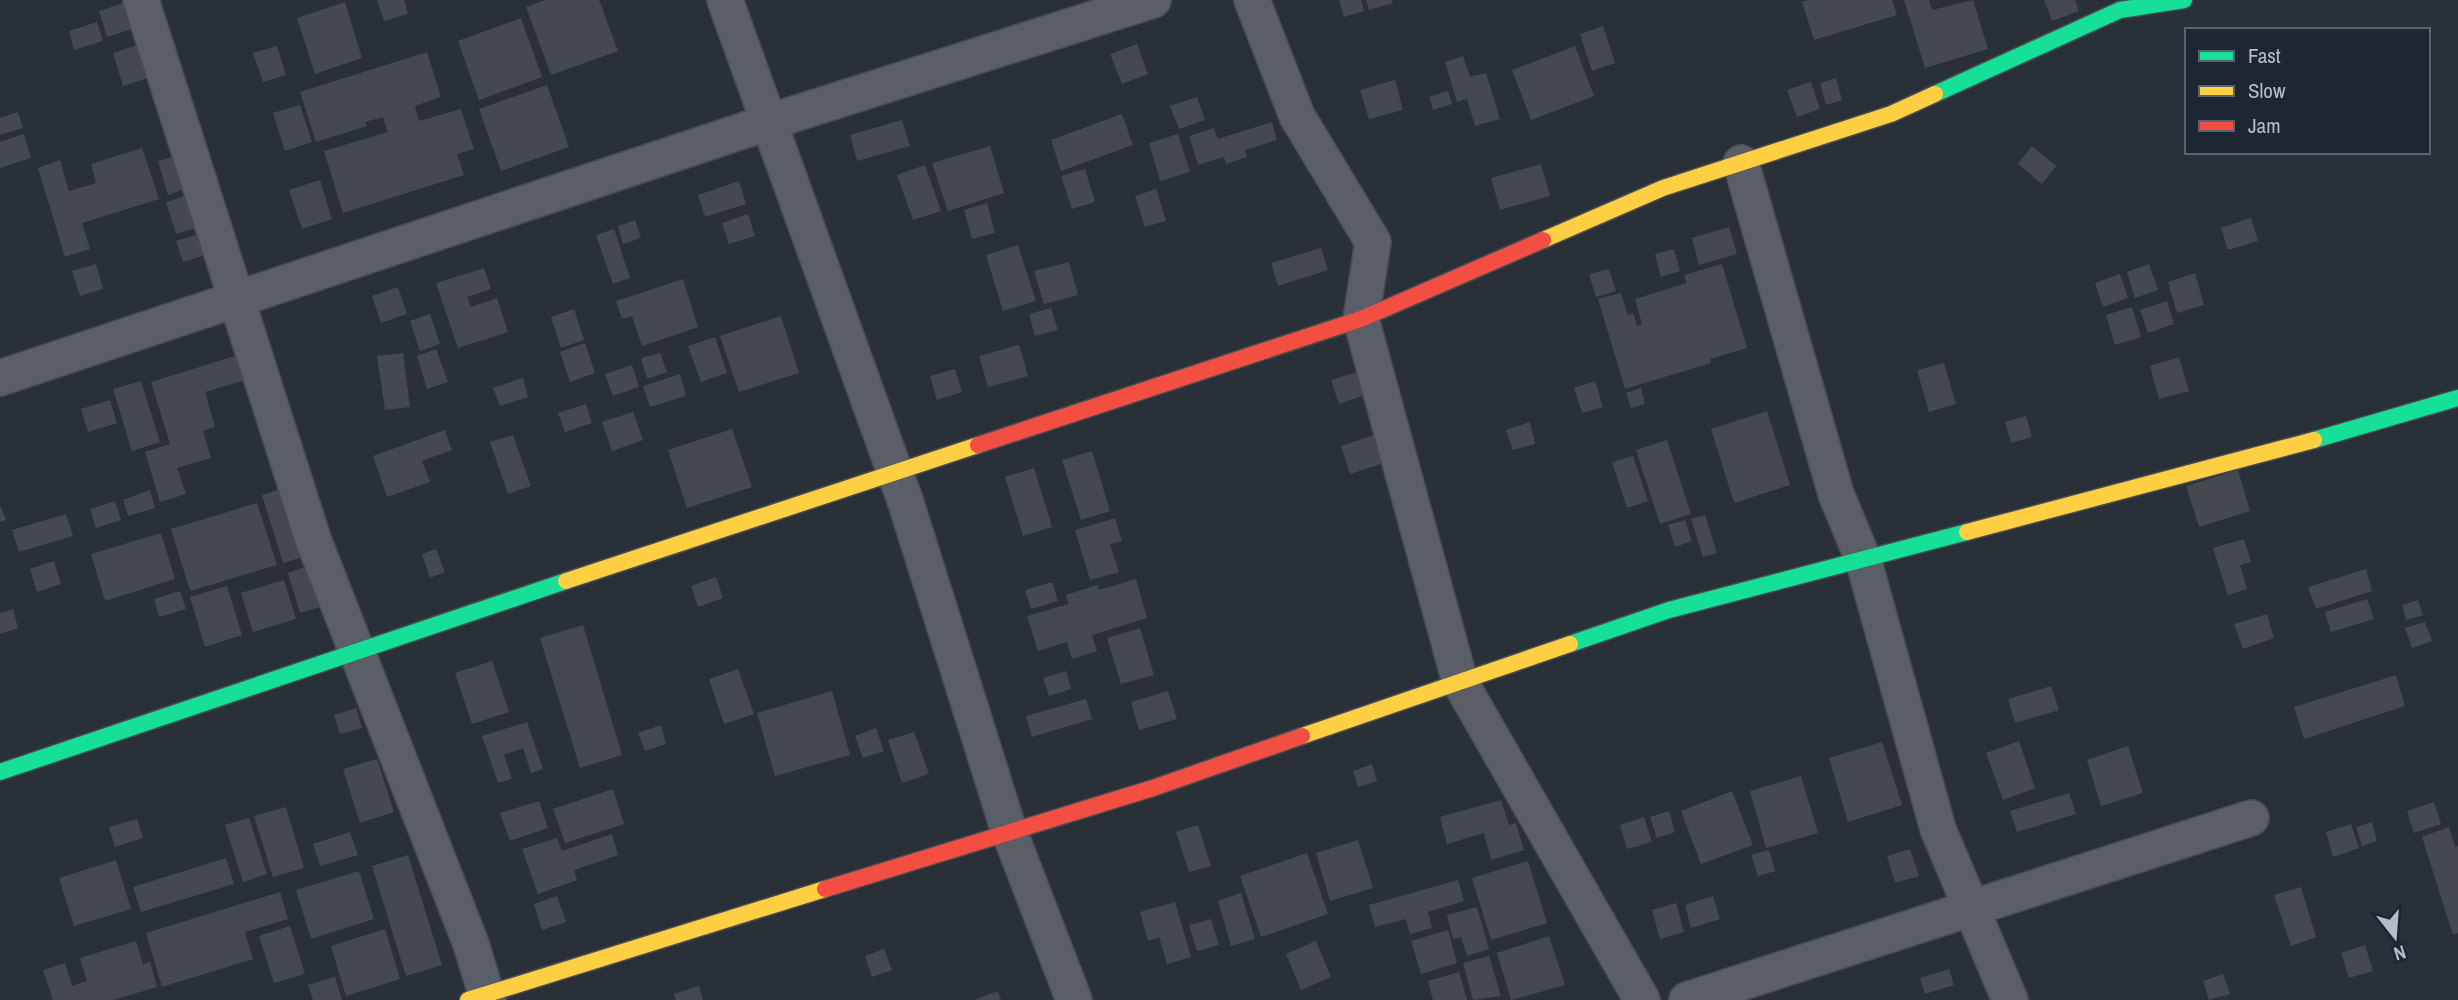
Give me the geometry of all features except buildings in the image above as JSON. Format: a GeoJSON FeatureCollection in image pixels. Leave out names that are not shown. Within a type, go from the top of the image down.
{"type":"FeatureCollection","features":[{"type":"Feature","properties":{"kind":"street"},"geometry":{"type":"LineString","coordinates":[[141,0],[313,539],[471,944],[481,998],[1153,788],[1669,610],[2261,456],[2458,398]]}},
{"type":"Feature","properties":{"kind":"street"},"geometry":{"type":"LineString","coordinates":[[725,0],[894,471],[1009,831],[1074,1000]]}},
{"type":"Feature","properties":{"kind":"street"},"geometry":{"type":"LineString","coordinates":[[0,378],[769,122],[1153,0]]}},
{"type":"Feature","properties":{"kind":"street"},"geometry":{"type":"LineString","coordinates":[[1252,0],[1297,116],[1373,242],[1361,319],[1460,682],[1642,1000]]}},
{"type":"Feature","properties":{"kind":"street"},"geometry":{"type":"LineString","coordinates":[[0,772],[356,650],[1361,319],[1663,188],[1891,114],[2120,10],[2184,0]]}},
{"type":"Feature","properties":{"kind":"street"},"geometry":{"type":"LineString","coordinates":[[1741,163],[1836,494],[1863,559],[1938,829],[2010,1000]]}},
{"type":"Feature","properties":{"kind":"street"},"geometry":{"type":"LineString","coordinates":[[1687,1000],[2251,818]]}},
{"type":"Feature","properties":{"kind":"traffic: fast"},"geometry":{"type":"LineString","coordinates":[[1935,94],[2120,10],[2184,0]]}},
{"type":"Feature","properties":{"kind":"traffic: fast"},"geometry":{"type":"LineString","coordinates":[[2314,440],[2458,398]]}},
{"type":"Feature","properties":{"kind":"traffic: fast"},"geometry":{"type":"LineString","coordinates":[[1570,644],[1669,610],[1967,532]]}},
{"type":"Feature","properties":{"kind":"traffic: fast"},"geometry":{"type":"LineString","coordinates":[[0,772],[566,581]]}},
{"type":"Feature","properties":{"kind":"traffic: slow"},"geometry":{"type":"LineString","coordinates":[[1543,240],[1663,188],[1891,114],[1935,94]]}},
{"type":"Feature","properties":{"kind":"traffic: slow"},"geometry":{"type":"LineString","coordinates":[[1967,532],[2314,440]]}},
{"type":"Feature","properties":{"kind":"traffic: slow"},"geometry":{"type":"LineString","coordinates":[[566,581],[978,445]]}},
{"type":"Feature","properties":{"kind":"traffic: slow"},"geometry":{"type":"LineString","coordinates":[[1302,736],[1570,644]]}},
{"type":"Feature","properties":{"kind":"traffic: slow"},"geometry":{"type":"LineString","coordinates":[[468,1000],[825,889]]}},
{"type":"Feature","properties":{"kind":"traffic: jam"},"geometry":{"type":"LineString","coordinates":[[978,445],[1361,319],[1543,240]]}},
{"type":"Feature","properties":{"kind":"traffic: jam"},"geometry":{"type":"LineString","coordinates":[[825,889],[1153,788],[1302,736]]}}]}
